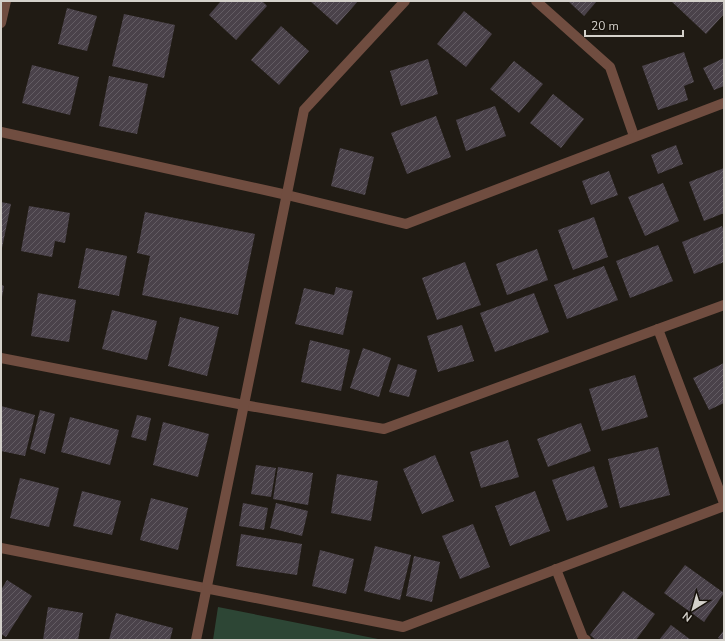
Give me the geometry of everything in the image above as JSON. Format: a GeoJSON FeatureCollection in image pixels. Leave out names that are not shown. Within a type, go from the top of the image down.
{"type":"FeatureCollection","features":[{"type":"Feature","properties":{"kind":"street"},"geometry":{"type":"LineString","coordinates":[[1,23],[6,1]]}},
{"type":"Feature","properties":{"kind":"street"},"geometry":{"type":"LineString","coordinates":[[196,640],[304,110],[405,1]]}},
{"type":"Feature","properties":{"kind":"street"},"geometry":{"type":"LineString","coordinates":[[536,1],[610,67],[634,136]]}},
{"type":"Feature","properties":{"kind":"street"},"geometry":{"type":"LineString","coordinates":[[1,132],[287,195],[406,224],[724,103]]}},
{"type":"Feature","properties":{"kind":"street"},"geometry":{"type":"LineString","coordinates":[[1,358],[244,405],[384,429],[724,305]]}},
{"type":"Feature","properties":{"kind":"street"},"geometry":{"type":"LineString","coordinates":[[658,329],[724,503]]}},
{"type":"Feature","properties":{"kind":"street"},"geometry":{"type":"LineString","coordinates":[[1,548],[403,627],[724,506]]}},
{"type":"Feature","properties":{"kind":"street"},"geometry":{"type":"LineString","coordinates":[[556,569],[583,638],[586,640]]}},
{"type":"Feature","properties":{"kind":"green space"},"geometry":{"type":"Polygon","coordinates":[[[218,607],[383,640],[213,640],[218,607]]]}},
{"type":"Feature","properties":{"kind":"building"},"geometry":{"type":"Polygon","coordinates":[[[221,1],[262,1],[267,6],[236,40],[209,15],[221,1]]]}},
{"type":"Feature","properties":{"kind":"building"},"geometry":{"type":"Polygon","coordinates":[[[310,1],[358,1],[337,25],[310,1]]]}},
{"type":"Feature","properties":{"kind":"building"},"geometry":{"type":"Polygon","coordinates":[[[568,1],[597,1],[584,16],[568,1]]]}},
{"type":"Feature","properties":{"kind":"building"},"geometry":{"type":"Polygon","coordinates":[[[671,1],[724,1],[724,14],[706,34],[671,1]]]}},
{"type":"Feature","properties":{"kind":"building"},"geometry":{"type":"Polygon","coordinates":[[[67,8],[97,16],[87,51],[58,44],[67,8]]]}},
{"type":"Feature","properties":{"kind":"building"},"geometry":{"type":"Polygon","coordinates":[[[464,11],[492,34],[466,67],[437,44],[464,11]]]}},
{"type":"Feature","properties":{"kind":"building"},"geometry":{"type":"Polygon","coordinates":[[[124,14],[175,25],[164,78],[112,66],[124,14]]]}},
{"type":"Feature","properties":{"kind":"building"},"geometry":{"type":"Polygon","coordinates":[[[281,26],[309,51],[279,85],[251,60],[281,26]]]}},
{"type":"Feature","properties":{"kind":"building"},"geometry":{"type":"Polygon","coordinates":[[[684,52],[694,82],[684,86],[688,100],[658,110],[642,66],[684,52]]]}},
{"type":"Feature","properties":{"kind":"building"},"geometry":{"type":"Polygon","coordinates":[[[724,58],[724,86],[714,90],[703,68],[724,58]]]}},
{"type":"Feature","properties":{"kind":"building"},"geometry":{"type":"Polygon","coordinates":[[[428,59],[438,94],[401,106],[390,71],[428,59]]]}},
{"type":"Feature","properties":{"kind":"building"},"geometry":{"type":"Polygon","coordinates":[[[514,61],[543,84],[519,113],[490,89],[514,61]]]}},
{"type":"Feature","properties":{"kind":"building"},"geometry":{"type":"Polygon","coordinates":[[[32,65],[79,77],[70,115],[22,103],[32,65]]]}},
{"type":"Feature","properties":{"kind":"building"},"geometry":{"type":"Polygon","coordinates":[[[109,76],[148,84],[137,134],[99,126],[109,76]]]}},
{"type":"Feature","properties":{"kind":"building"},"geometry":{"type":"Polygon","coordinates":[[[553,94],[584,119],[561,148],[530,123],[553,94]]]}},
{"type":"Feature","properties":{"kind":"building"},"geometry":{"type":"Polygon","coordinates":[[[495,106],[506,136],[466,151],[456,120],[495,106]]]}},
{"type":"Feature","properties":{"kind":"building"},"geometry":{"type":"Polygon","coordinates":[[[436,116],[451,157],[407,174],[391,133],[436,116]]]}},
{"type":"Feature","properties":{"kind":"building"},"geometry":{"type":"Polygon","coordinates":[[[676,145],[683,164],[658,174],[651,155],[676,145]]]}},
{"type":"Feature","properties":{"kind":"building"},"geometry":{"type":"Polygon","coordinates":[[[340,148],[374,157],[365,195],[331,186],[340,148]]]}},
{"type":"Feature","properties":{"kind":"building"},"geometry":{"type":"Polygon","coordinates":[[[724,168],[724,213],[704,221],[689,182],[724,168]]]}},
{"type":"Feature","properties":{"kind":"building"},"geometry":{"type":"Polygon","coordinates":[[[609,171],[618,195],[591,205],[582,181],[609,171]]]}},
{"type":"Feature","properties":{"kind":"building"},"geometry":{"type":"Polygon","coordinates":[[[663,183],[679,221],[645,236],[628,197],[663,183]]]}},
{"type":"Feature","properties":{"kind":"building"},"geometry":{"type":"Polygon","coordinates":[[[1,202],[11,204],[2,248],[1,248],[1,202]]]}},
{"type":"Feature","properties":{"kind":"building"},"geometry":{"type":"Polygon","coordinates":[[[29,206],[70,213],[65,243],[55,241],[52,257],[21,251],[29,206]]]}},
{"type":"Feature","properties":{"kind":"building"},"geometry":{"type":"Polygon","coordinates":[[[145,212],[255,234],[238,315],[142,295],[150,256],[137,253],[145,212]]]}},
{"type":"Feature","properties":{"kind":"building"},"geometry":{"type":"Polygon","coordinates":[[[594,217],[608,257],[573,270],[558,230],[594,217]]]}},
{"type":"Feature","properties":{"kind":"building"},"geometry":{"type":"Polygon","coordinates":[[[722,226],[724,232],[724,262],[694,274],[682,242],[722,226]]]}},
{"type":"Feature","properties":{"kind":"building"},"geometry":{"type":"Polygon","coordinates":[[[658,245],[673,281],[630,298],[616,261],[658,245]]]}},
{"type":"Feature","properties":{"kind":"building"},"geometry":{"type":"Polygon","coordinates":[[[86,248],[127,256],[119,296],[78,288],[86,248]]]}},
{"type":"Feature","properties":{"kind":"building"},"geometry":{"type":"Polygon","coordinates":[[[537,249],[548,280],[507,295],[496,264],[537,249]]]}},
{"type":"Feature","properties":{"kind":"building"},"geometry":{"type":"Polygon","coordinates":[[[465,262],[481,305],[437,320],[422,278],[465,262]]]}},
{"type":"Feature","properties":{"kind":"building"},"geometry":{"type":"Polygon","coordinates":[[[604,266],[618,300],[567,319],[554,285],[604,266]]]}},
{"type":"Feature","properties":{"kind":"building"},"geometry":{"type":"Polygon","coordinates":[[[1,285],[4,286],[2,297],[1,297],[1,285]]]}},
{"type":"Feature","properties":{"kind":"building"},"geometry":{"type":"Polygon","coordinates":[[[336,287],[353,291],[343,335],[295,324],[304,288],[334,295],[336,287]]]}},
{"type":"Feature","properties":{"kind":"building"},"geometry":{"type":"Polygon","coordinates":[[[38,293],[76,300],[69,342],[31,336],[38,293]]]}},
{"type":"Feature","properties":{"kind":"building"},"geometry":{"type":"Polygon","coordinates":[[[534,293],[549,332],[495,352],[480,313],[534,293]]]}},
{"type":"Feature","properties":{"kind":"building"},"geometry":{"type":"Polygon","coordinates":[[[112,310],[157,321],[147,360],[102,349],[112,310]]]}},
{"type":"Feature","properties":{"kind":"building"},"geometry":{"type":"Polygon","coordinates":[[[180,317],[219,327],[207,376],[168,366],[180,317]]]}},
{"type":"Feature","properties":{"kind":"building"},"geometry":{"type":"Polygon","coordinates":[[[462,325],[474,361],[438,372],[427,336],[462,325]]]}},
{"type":"Feature","properties":{"kind":"building"},"geometry":{"type":"Polygon","coordinates":[[[310,340],[350,350],[341,391],[301,382],[310,340]]]}},
{"type":"Feature","properties":{"kind":"building"},"geometry":{"type":"Polygon","coordinates":[[[363,348],[391,358],[379,397],[350,388],[363,348]]]}},
{"type":"Feature","properties":{"kind":"building"},"geometry":{"type":"Polygon","coordinates":[[[724,363],[724,403],[709,410],[693,378],[724,363]]]}},
{"type":"Feature","properties":{"kind":"building"},"geometry":{"type":"Polygon","coordinates":[[[398,364],[417,370],[409,397],[389,392],[398,364]]]}},
{"type":"Feature","properties":{"kind":"building"},"geometry":{"type":"Polygon","coordinates":[[[635,375],[648,417],[602,431],[589,389],[635,375]]]}},
{"type":"Feature","properties":{"kind":"building"},"geometry":{"type":"Polygon","coordinates":[[[1,406],[35,415],[25,456],[1,451],[1,406]]]}},
{"type":"Feature","properties":{"kind":"building"},"geometry":{"type":"Polygon","coordinates":[[[40,410],[55,414],[45,454],[30,449],[40,410]]]}},
{"type":"Feature","properties":{"kind":"building"},"geometry":{"type":"Polygon","coordinates":[[[137,415],[151,418],[146,441],[131,437],[137,415]]]}},
{"type":"Feature","properties":{"kind":"building"},"geometry":{"type":"Polygon","coordinates":[[[70,417],[119,430],[110,465],[61,452],[70,417]]]}},
{"type":"Feature","properties":{"kind":"building"},"geometry":{"type":"Polygon","coordinates":[[[163,422],[209,434],[198,477],[153,465],[163,422]]]}},
{"type":"Feature","properties":{"kind":"building"},"geometry":{"type":"Polygon","coordinates":[[[581,423],[591,451],[548,467],[537,439],[581,423]]]}},
{"type":"Feature","properties":{"kind":"building"},"geometry":{"type":"Polygon","coordinates":[[[508,440],[519,477],[481,488],[470,452],[508,440]]]}},
{"type":"Feature","properties":{"kind":"building"},"geometry":{"type":"Polygon","coordinates":[[[658,447],[670,495],[620,508],[608,459],[658,447]]]}},
{"type":"Feature","properties":{"kind":"building"},"geometry":{"type":"Polygon","coordinates":[[[435,455],[454,501],[422,514],[403,469],[435,455]]]}},
{"type":"Feature","properties":{"kind":"building"},"geometry":{"type":"Polygon","coordinates":[[[256,465],[276,468],[271,497],[251,494],[256,465]]]}},
{"type":"Feature","properties":{"kind":"building"},"geometry":{"type":"Polygon","coordinates":[[[594,466],[608,507],[567,521],[552,480],[594,466]]]}},
{"type":"Feature","properties":{"kind":"building"},"geometry":{"type":"Polygon","coordinates":[[[278,467],[313,473],[308,505],[273,499],[278,467]]]}},
{"type":"Feature","properties":{"kind":"building"},"geometry":{"type":"Polygon","coordinates":[[[337,474],[378,481],[371,521],[331,513],[337,474]]]}},
{"type":"Feature","properties":{"kind":"building"},"geometry":{"type":"Polygon","coordinates":[[[20,478],[59,488],[49,527],[10,518],[20,478]]]}},
{"type":"Feature","properties":{"kind":"building"},"geometry":{"type":"Polygon","coordinates":[[[82,491],[121,501],[112,535],[73,526],[82,491]]]}},
{"type":"Feature","properties":{"kind":"building"},"geometry":{"type":"Polygon","coordinates":[[[535,491],[550,531],[510,546],[495,506],[535,491]]]}},
{"type":"Feature","properties":{"kind":"building"},"geometry":{"type":"Polygon","coordinates":[[[151,498],[188,508],[178,550],[140,540],[151,498]]]}},
{"type":"Feature","properties":{"kind":"building"},"geometry":{"type":"Polygon","coordinates":[[[243,503],[268,508],[264,530],[239,526],[243,503]]]}},
{"type":"Feature","properties":{"kind":"building"},"geometry":{"type":"Polygon","coordinates":[[[276,503],[308,511],[302,536],[270,528],[276,503]]]}},
{"type":"Feature","properties":{"kind":"building"},"geometry":{"type":"Polygon","coordinates":[[[473,524],[490,567],[460,579],[442,536],[473,524]]]}},
{"type":"Feature","properties":{"kind":"building"},"geometry":{"type":"Polygon","coordinates":[[[241,534],[302,544],[297,575],[236,566],[241,534]]]}},
{"type":"Feature","properties":{"kind":"building"},"geometry":{"type":"Polygon","coordinates":[[[375,546],[411,555],[400,600],[364,591],[375,546]]]}},
{"type":"Feature","properties":{"kind":"building"},"geometry":{"type":"Polygon","coordinates":[[[320,550],[354,559],[346,594],[312,586],[320,550]]]}},
{"type":"Feature","properties":{"kind":"building"},"geometry":{"type":"Polygon","coordinates":[[[414,556],[440,562],[432,602],[406,596],[414,556]]]}},
{"type":"Feature","properties":{"kind":"building"},"geometry":{"type":"Polygon","coordinates":[[[685,565],[724,593],[704,622],[664,593],[685,565]]]}},
{"type":"Feature","properties":{"kind":"building"},"geometry":{"type":"Polygon","coordinates":[[[7,580],[32,596],[6,637],[1,634],[1,590],[7,580]]]}},
{"type":"Feature","properties":{"kind":"building"},"geometry":{"type":"Polygon","coordinates":[[[623,591],[655,614],[636,640],[596,640],[590,635],[623,591]]]}},
{"type":"Feature","properties":{"kind":"building"},"geometry":{"type":"Polygon","coordinates":[[[48,607],[83,613],[78,640],[43,640],[48,607]]]}},
{"type":"Feature","properties":{"kind":"building"},"geometry":{"type":"Polygon","coordinates":[[[116,613],[173,628],[170,640],[109,640],[116,613]]]}},
{"type":"Feature","properties":{"kind":"building"},"geometry":{"type":"Polygon","coordinates":[[[671,625],[691,640],[659,640],[671,625]]]}},
{"type":"Feature","properties":{"kind":"building"},"geometry":{"type":"Polygon","coordinates":[[[724,630],[724,640],[722,640],[718,638],[724,630]]]}}]}
